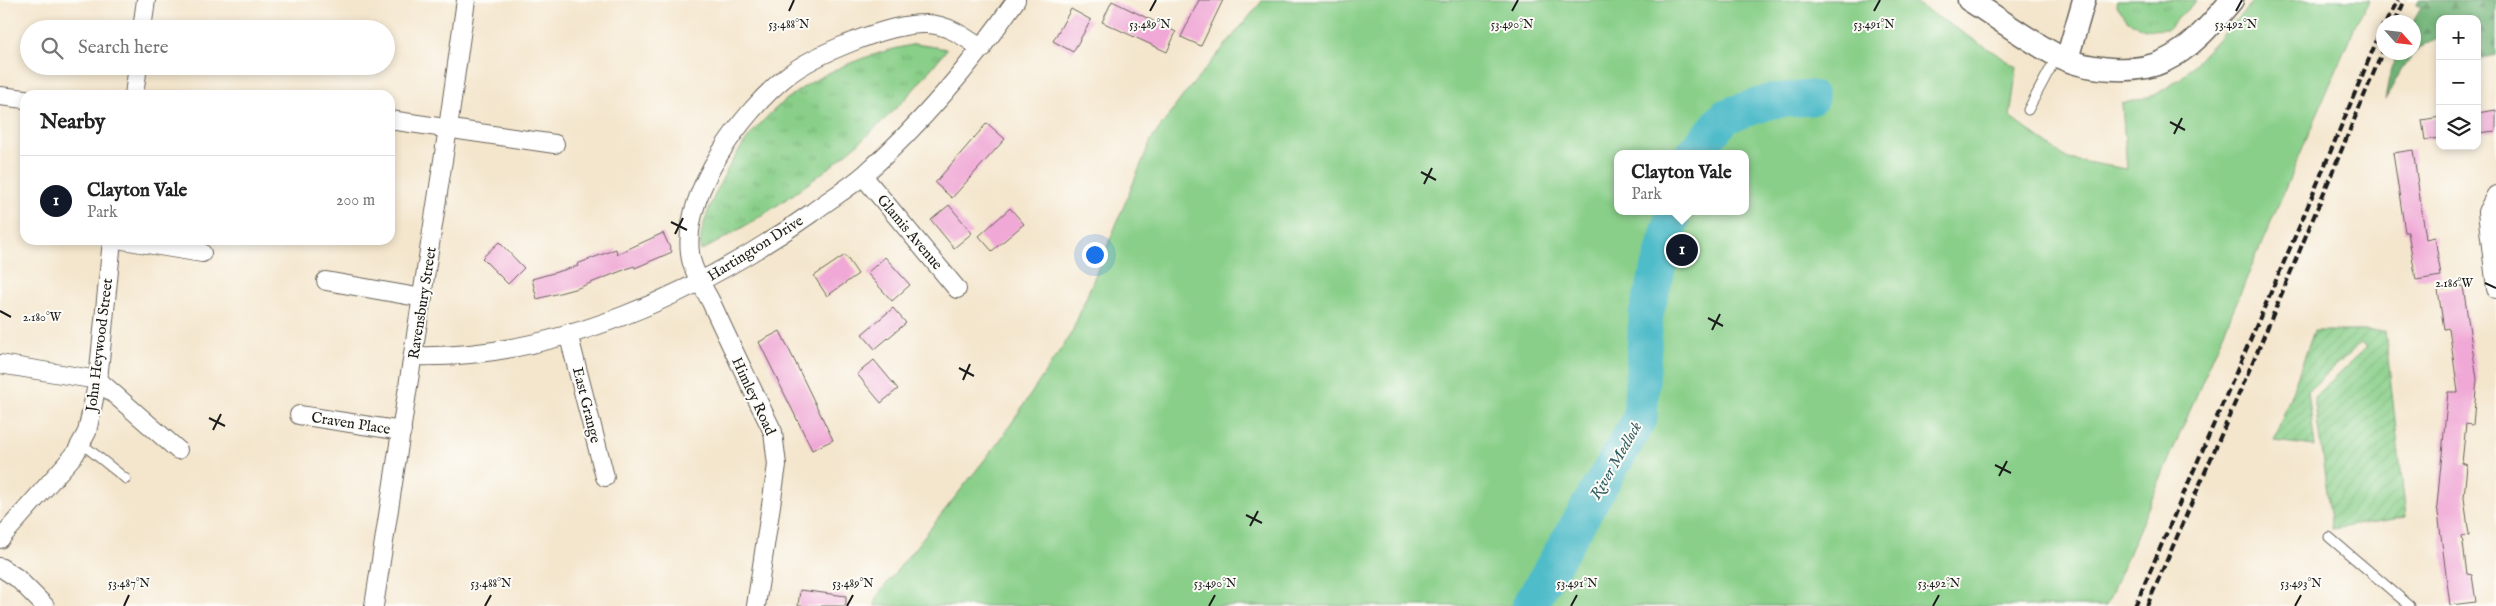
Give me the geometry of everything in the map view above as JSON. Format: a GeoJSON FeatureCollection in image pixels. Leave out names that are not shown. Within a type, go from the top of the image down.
{"type":"FeatureCollection","features":[{"type":"Feature","properties":{"kind":"street"},"geometry":{"type":"LineString","coordinates":[[143,20],[146,0]]}},
{"type":"Feature","properties":{"kind":"street","name":"Ravensbury Street"},"geometry":{"type":"LineString","coordinates":[[374,606],[423,298],[466,0]]}},
{"type":"Feature","properties":{"kind":"street","name":"Hartington Drive"},"geometry":{"type":"LineString","coordinates":[[414,356],[470,355],[568,333],[644,308],[701,282],[782,234],[863,176],[938,102],[982,49],[1016,0]]}},
{"type":"Feature","properties":{"kind":"street"},"geometry":{"type":"LineString","coordinates":[[1968,0],[2062,57],[2092,66],[2130,69],[2164,61],[2204,32],[2232,0]]}},
{"type":"Feature","properties":{"kind":"street"},"geometry":{"type":"LineString","coordinates":[[2062,57],[2084,0]]}},
{"type":"Feature","properties":{"kind":"street","name":"Himley Road"},"geometry":{"type":"LineString","coordinates":[[756,606],[777,465],[776,448],[773,432],[701,282],[690,254],[692,221],[700,196],[711,172],[736,129],[788,75],[830,50],[861,38],[924,24],[945,28],[962,35],[982,49]]}},
{"type":"Feature","properties":{"kind":"street"},"geometry":{"type":"LineString","coordinates":[[135,90],[137,75]]}},
{"type":"Feature","properties":{"kind":"street"},"geometry":{"type":"LineString","coordinates":[[0,96],[20,98]]}},
{"type":"Feature","properties":{"kind":"street"},"geometry":{"type":"LineString","coordinates":[[395,121],[554,144]]}},
{"type":"Feature","properties":{"kind":"street","name":"Glamis Avenue"},"geometry":{"type":"LineString","coordinates":[[863,176],[957,289]]}},
{"type":"Feature","properties":{"kind":"street"},"geometry":{"type":"LineString","coordinates":[[2496,195],[2487,212],[2496,289]]}},
{"type":"Feature","properties":{"kind":"street","name":"John Heywood Street"},"geometry":{"type":"LineString","coordinates":[[3,530],[75,454],[87,432],[98,380],[112,245]]}},
{"type":"Feature","properties":{"kind":"street"},"geometry":{"type":"LineString","coordinates":[[153,245],[202,253]]}},
{"type":"Feature","properties":{"kind":"street"},"geometry":{"type":"LineString","coordinates":[[326,282],[423,298]]}},
{"type":"Feature","properties":{"kind":"street","name":"East Grange"},"geometry":{"type":"LineString","coordinates":[[568,333],[605,477]]}},
{"type":"Feature","properties":{"kind":"street"},"geometry":{"type":"LineString","coordinates":[[0,364],[98,380],[178,450]]}},
{"type":"Feature","properties":{"kind":"street","name":"Craven Place"},"geometry":{"type":"LineString","coordinates":[[299,415],[402,431]]}},
{"type":"Feature","properties":{"kind":"street"},"geometry":{"type":"LineString","coordinates":[[0,567],[17,578],[45,606]]}},
{"type":"Feature","properties":{"kind":"lane"},"geometry":{"type":"LineString","coordinates":[[2028,110],[2062,57]]}},
{"type":"Feature","properties":{"kind":"lane"},"geometry":{"type":"LineString","coordinates":[[81,443],[126,479]]}},
{"type":"Feature","properties":{"kind":"lane"},"geometry":{"type":"LineString","coordinates":[[2329,537],[2410,606]]}},
{"type":"Feature","properties":{"kind":"green space"},"geometry":{"type":"Polygon","coordinates":[[[1263,0],[1911,0],[2017,67],[2010,117],[2068,159],[2127,169],[2122,104],[2155,95],[2180,79],[2255,0],[2370,0],[2358,19],[2106,606],[875,606],[876,597],[1001,439],[1072,332],[1151,140],[1183,96],[1263,0]]]}},
{"type":"Feature","properties":{"kind":"green space"},"geometry":{"type":"Polygon","coordinates":[[[2117,0],[2197,0],[2167,29],[2152,30],[2142,28],[2127,20],[2116,4],[2117,0]]]}},
{"type":"Feature","properties":{"kind":"green space"},"geometry":{"type":"Polygon","coordinates":[[[2419,0],[2496,0],[2496,55],[2481,58],[2481,15],[2436,15],[2436,39],[2421,47],[2421,15],[2417,15],[2421,8],[2417,5],[2419,0]]]}},
{"type":"Feature","properties":{"kind":"green space"},"geometry":{"type":"Polygon","coordinates":[[[916,44],[947,49],[911,93],[882,121],[859,143],[809,183],[756,219],[701,251],[700,240],[706,217],[729,167],[747,139],[769,115],[793,95],[820,77],[850,63],[882,52],[916,44]]]}},
{"type":"Feature","properties":{"kind":"green space"},"geometry":{"type":"Polygon","coordinates":[[[2395,60],[2408,60],[2385,100],[2391,68],[2395,60]]]}},
{"type":"Feature","properties":{"kind":"green space"},"geometry":{"type":"Polygon","coordinates":[[[2314,331],[2385,331],[2406,517],[2332,529],[2314,397],[2367,347],[2361,343],[2308,391],[2315,446],[2274,441],[2314,331]]]}},
{"type":"Feature","properties":{"kind":"building"},"geometry":{"type":"Polygon","coordinates":[[[1199,0],[1223,0],[1201,46],[1181,37],[1199,0]]]}},
{"type":"Feature","properties":{"kind":"building"},"geometry":{"type":"Polygon","coordinates":[[[1112,1],[1176,32],[1167,52],[1102,22],[1112,1]]]}},
{"type":"Feature","properties":{"kind":"building"},"geometry":{"type":"Polygon","coordinates":[[[1071,9],[1091,20],[1073,52],[1053,41],[1071,9]]]}},
{"type":"Feature","properties":{"kind":"building"},"geometry":{"type":"Polygon","coordinates":[[[2496,110],[2496,131],[2481,133],[2481,112],[2496,110]]]}},
{"type":"Feature","properties":{"kind":"building"},"geometry":{"type":"Polygon","coordinates":[[[2436,118],[2436,139],[2425,140],[2422,120],[2436,118]]]}},
{"type":"Feature","properties":{"kind":"building"},"geometry":{"type":"Polygon","coordinates":[[[987,123],[1005,139],[952,198],[935,183],[987,123]]]}},
{"type":"Feature","properties":{"kind":"building"},"geometry":{"type":"Polygon","coordinates":[[[2413,150],[2426,239],[2435,237],[2441,276],[2416,280],[2408,232],[2405,232],[2393,153],[2413,150]]]}},
{"type":"Feature","properties":{"kind":"building"},"geometry":{"type":"Polygon","coordinates":[[[949,205],[972,233],[954,248],[931,220],[949,205]]]}},
{"type":"Feature","properties":{"kind":"building"},"geometry":{"type":"Polygon","coordinates":[[[1010,208],[1024,224],[992,251],[979,236],[1010,208]]]}},
{"type":"Feature","properties":{"kind":"building"},"geometry":{"type":"Polygon","coordinates":[[[663,233],[672,252],[635,268],[634,266],[578,288],[537,299],[532,279],[578,266],[577,264],[616,249],[617,254],[663,233]]]}},
{"type":"Feature","properties":{"kind":"building"},"geometry":{"type":"Polygon","coordinates":[[[499,242],[524,268],[508,284],[482,258],[499,242]]]}},
{"type":"Feature","properties":{"kind":"building"},"geometry":{"type":"Polygon","coordinates":[[[845,255],[858,274],[827,296],[814,276],[845,255]]]}},
{"type":"Feature","properties":{"kind":"building"},"geometry":{"type":"Polygon","coordinates":[[[885,257],[910,285],[892,301],[867,273],[885,257]]]}},
{"type":"Feature","properties":{"kind":"building"},"geometry":{"type":"Polygon","coordinates":[[[2463,286],[2477,379],[2473,425],[2466,424],[2462,463],[2467,465],[2464,498],[2469,535],[2462,536],[2467,574],[2472,575],[2476,602],[2450,605],[2437,505],[2448,392],[2458,392],[2449,328],[2444,329],[2438,290],[2463,286]]]}},
{"type":"Feature","properties":{"kind":"building"},"geometry":{"type":"Polygon","coordinates":[[[893,308],[906,323],[875,349],[862,334],[893,308]]]}},
{"type":"Feature","properties":{"kind":"building"},"geometry":{"type":"Polygon","coordinates":[[[780,331],[833,440],[812,450],[759,342],[780,331]]]}},
{"type":"Feature","properties":{"kind":"building"},"geometry":{"type":"Polygon","coordinates":[[[874,360],[898,389],[881,403],[857,374],[874,360]]]}},
{"type":"Feature","properties":{"kind":"building"},"geometry":{"type":"Polygon","coordinates":[[[800,590],[846,596],[846,606],[798,606],[800,590]]]}},
{"type":"Feature","properties":{"kind":"waterway","name":"River Medlock"},"geometry":{"type":"LineString","coordinates":[[1696,150],[1726,116],[1772,101],[1811,98]]}},
{"type":"Feature","properties":{"kind":"waterway","name":"River Medlock"},"geometry":{"type":"LineString","coordinates":[[1529,606],[1640,419],[1646,314],[1673,215]]}},
{"type":"Feature","properties":{"kind":"railway"},"geometry":{"type":"LineString","coordinates":[[2390,15],[2398,0]]}},
{"type":"Feature","properties":{"kind":"railway"},"geometry":{"type":"LineString","coordinates":[[2398,15],[2405,0]]}},
{"type":"Feature","properties":{"kind":"railway"},"geometry":{"type":"LineString","coordinates":[[2135,606],[2300,225],[2376,42]]}},
{"type":"Feature","properties":{"kind":"railway"},"geometry":{"type":"LineString","coordinates":[[2147,606],[2267,329],[2379,60]]}},
{"type":"Feature","properties":{"kind":"place","name":"Clayton Vale"},"geometry":{"type":"Point","coordinates":[1682,250]}}]}
